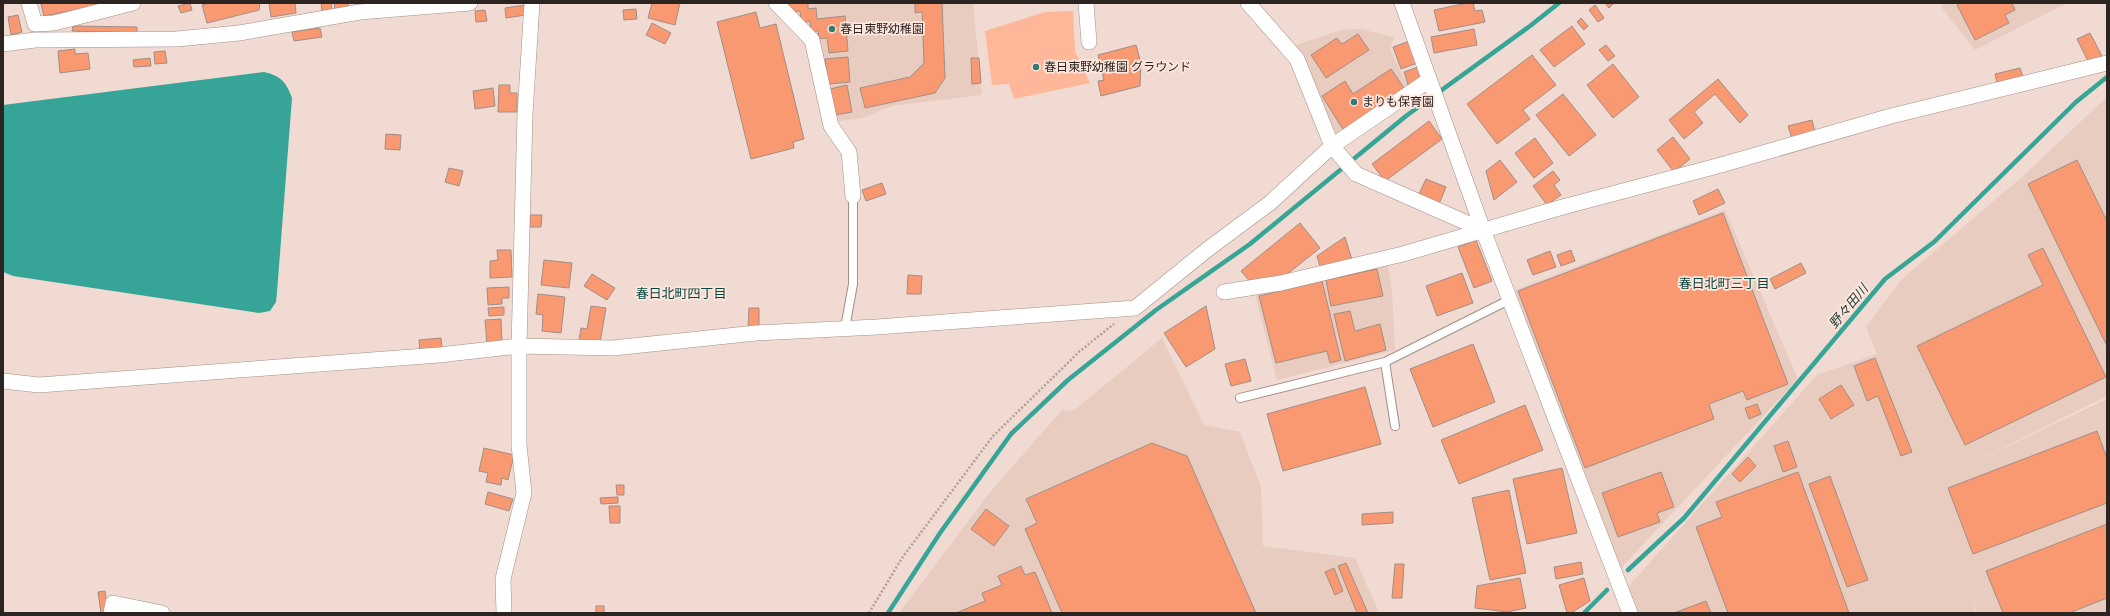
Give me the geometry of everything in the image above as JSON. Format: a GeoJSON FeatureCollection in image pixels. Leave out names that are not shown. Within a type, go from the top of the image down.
{"type":"FeatureCollection","features":[{"type":"Feature","properties":{"kind":"street"},"geometry":{"type":"LineString","coordinates":[[29,3],[35,24],[54,23],[132,3]]}},
{"type":"Feature","properties":{"kind":"street"},"geometry":{"type":"LineString","coordinates":[[3,44],[35,40],[177,39],[239,33],[359,8],[470,3]]}},
{"type":"Feature","properties":{"kind":"street"},"geometry":{"type":"LineString","coordinates":[[504,613],[503,579],[524,493],[519,445],[519,346],[525,114],[532,3]]}},
{"type":"Feature","properties":{"kind":"street"},"geometry":{"type":"LineString","coordinates":[[776,3],[812,40],[831,126],[849,152],[853,196]]}},
{"type":"Feature","properties":{"kind":"street"},"geometry":{"type":"LineString","coordinates":[[1086,3],[1089,42]]}},
{"type":"Feature","properties":{"kind":"street"},"geometry":{"type":"LineString","coordinates":[[1248,3],[1297,59],[1335,149],[1356,174],[1483,230]]}},
{"type":"Feature","properties":{"kind":"street"},"geometry":{"type":"LineString","coordinates":[[1402,3],[1509,300],[1630,613]]}},
{"type":"Feature","properties":{"kind":"street"},"geometry":{"type":"LineString","coordinates":[[1224,292],[1281,283],[1403,254],[1559,208],[1721,165],[1891,116],[2107,63]]}},
{"type":"Feature","properties":{"kind":"street"},"geometry":{"type":"LineString","coordinates":[[3,381],[39,385],[440,355],[519,346],[613,348],[756,333],[1135,308],[1208,249],[1270,203],[1335,149],[1430,83]]}},
{"type":"Feature","properties":{"kind":"street"},"geometry":{"type":"LineString","coordinates":[[111,613],[113,603],[162,613]]}},
{"type":"Feature","properties":{"kind":"lane"},"geometry":{"type":"LineString","coordinates":[[845,328],[853,284],[853,196]]}},
{"type":"Feature","properties":{"kind":"lane"},"geometry":{"type":"LineString","coordinates":[[1240,398],[1385,362],[1509,300]]}},
{"type":"Feature","properties":{"kind":"lane"},"geometry":{"type":"LineString","coordinates":[[1385,362],[1395,426]]}},
{"type":"Feature","properties":{"kind":"path"},"geometry":{"type":"LineString","coordinates":[[869,613],[902,558],[993,436],[1080,351],[1116,323]]}},
{"type":"Feature","properties":{"kind":"shaded area"},"geometry":{"type":"Polygon","coordinates":[[[781,3],[973,3],[982,95],[892,106],[862,118],[833,122],[818,42],[781,3]]]}},
{"type":"Feature","properties":{"kind":"shaded area"},"geometry":{"type":"Polygon","coordinates":[[[1943,3],[2067,3],[1975,50],[1941,7],[1943,3]]]}},
{"type":"Feature","properties":{"kind":"shaded area","name":"春日東野幼稚園 グラウンド"},"geometry":{"type":"Polygon","coordinates":[[[1073,11],[1075,51],[1090,83],[1014,99],[1009,84],[992,85],[985,31],[1045,12],[1073,11]]]}},
{"type":"Feature","properties":{"kind":"shaded area"},"geometry":{"type":"Polygon","coordinates":[[[1361,29],[1394,37],[1390,50],[1409,89],[1337,135],[1296,45],[1341,30],[1361,29]]]}},
{"type":"Feature","properties":{"kind":"shaded area"},"geometry":{"type":"Polygon","coordinates":[[[2107,97],[2107,396],[1962,468],[2107,399],[2107,613],[1977,613],[1967,587],[1976,613],[1638,613],[1628,587],[1817,375],[1877,354],[1866,327],[1901,280],[2023,176],[2107,97]]]}},
{"type":"Feature","properties":{"kind":"shaded area"},"geometry":{"type":"Polygon","coordinates":[[[1725,210],[1798,379],[1620,569],[1515,290],[1725,210]]]}},
{"type":"Feature","properties":{"kind":"shaded area"},"geometry":{"type":"Polygon","coordinates":[[[1388,263],[1392,293],[1395,350],[1277,380],[1255,294],[1388,263]]]}},
{"type":"Feature","properties":{"kind":"shaded area"},"geometry":{"type":"Polygon","coordinates":[[[1162,338],[1204,425],[1240,432],[1261,487],[1263,546],[1355,558],[1379,613],[899,613],[991,491],[1062,410],[1073,411],[1162,338]]]}},
{"type":"Feature","properties":{"kind":"water"},"geometry":{"type":"Polygon","coordinates":[[[264,72],[282,80],[292,98],[276,302],[270,311],[259,313],[13,276],[3,272],[3,105],[264,72]]]}},
{"type":"Feature","properties":{"kind":"building"},"geometry":{"type":"Polygon","coordinates":[[[45,3],[110,3],[44,16],[41,4],[45,3]]]}},
{"type":"Feature","properties":{"kind":"building"},"geometry":{"type":"Polygon","coordinates":[[[190,3],[192,10],[181,13],[178,6],[190,3]]]}},
{"type":"Feature","properties":{"kind":"building"},"geometry":{"type":"Polygon","coordinates":[[[209,3],[260,3],[259,10],[207,23],[202,5],[209,3]]]}},
{"type":"Feature","properties":{"kind":"building"},"geometry":{"type":"Polygon","coordinates":[[[269,3],[295,3],[296,13],[271,17],[269,3]]]}},
{"type":"Feature","properties":{"kind":"building"},"geometry":{"type":"Polygon","coordinates":[[[321,3],[331,3],[332,10],[322,12],[321,3]]]}},
{"type":"Feature","properties":{"kind":"building"},"geometry":{"type":"Polygon","coordinates":[[[334,3],[348,3],[348,8],[335,10],[334,3]]]}},
{"type":"Feature","properties":{"kind":"building"},"geometry":{"type":"Polygon","coordinates":[[[652,3],[680,3],[675,25],[648,18],[652,3]]]}},
{"type":"Feature","properties":{"kind":"building"},"geometry":{"type":"Polygon","coordinates":[[[784,3],[808,3],[808,9],[816,8],[817,19],[845,16],[848,51],[829,53],[827,38],[819,39],[818,31],[811,31],[810,21],[801,22],[800,11],[789,12],[789,5],[785,5],[784,3]]]}},
{"type":"Feature","properties":{"kind":"building"},"geometry":{"type":"Polygon","coordinates":[[[915,3],[942,3],[945,78],[935,93],[865,108],[860,88],[910,77],[924,63],[922,12],[915,13],[915,3]]]}},
{"type":"Feature","properties":{"kind":"building"},"geometry":{"type":"Polygon","coordinates":[[[1473,3],[1475,11],[1482,10],[1485,22],[1439,31],[1434,10],[1473,3]]]}},
{"type":"Feature","properties":{"kind":"building"},"geometry":{"type":"Polygon","coordinates":[[[1605,3],[1612,3],[1613,4],[1609,8],[1605,3]]]}},
{"type":"Feature","properties":{"kind":"building"},"geometry":{"type":"Polygon","coordinates":[[[1960,3],[2012,3],[2015,10],[2005,15],[2009,23],[1975,40],[1957,5],[1960,3]]]}},
{"type":"Feature","properties":{"kind":"building"},"geometry":{"type":"Polygon","coordinates":[[[525,5],[526,15],[506,18],[505,8],[525,5]]]}},
{"type":"Feature","properties":{"kind":"building"},"geometry":{"type":"Polygon","coordinates":[[[1595,5],[1604,18],[1598,22],[1589,10],[1595,5]]]}},
{"type":"Feature","properties":{"kind":"building"},"geometry":{"type":"Polygon","coordinates":[[[636,9],[637,19],[624,20],[623,10],[636,9]]]}},
{"type":"Feature","properties":{"kind":"building"},"geometry":{"type":"Polygon","coordinates":[[[485,10],[487,21],[476,22],[475,11],[485,10]]]}},
{"type":"Feature","properties":{"kind":"building"},"geometry":{"type":"Polygon","coordinates":[[[756,12],[760,28],[776,24],[804,139],[793,142],[794,148],[751,159],[717,22],[756,12]]]}},
{"type":"Feature","properties":{"kind":"building"},"geometry":{"type":"Polygon","coordinates":[[[18,15],[22,32],[11,35],[8,17],[18,15]]]}},
{"type":"Feature","properties":{"kind":"building"},"geometry":{"type":"Polygon","coordinates":[[[1581,18],[1588,26],[1584,30],[1577,22],[1581,18]]]}},
{"type":"Feature","properties":{"kind":"building"},"geometry":{"type":"Polygon","coordinates":[[[652,23],[671,33],[665,44],[646,35],[652,23]]]}},
{"type":"Feature","properties":{"kind":"building"},"geometry":{"type":"Polygon","coordinates":[[[73,26],[137,27],[137,33],[72,31],[73,26]]]}},
{"type":"Feature","properties":{"kind":"building"},"geometry":{"type":"Polygon","coordinates":[[[1572,26],[1585,44],[1554,67],[1540,50],[1572,26]]]}},
{"type":"Feature","properties":{"kind":"building"},"geometry":{"type":"Polygon","coordinates":[[[320,28],[322,37],[294,41],[292,32],[320,28]]]}},
{"type":"Feature","properties":{"kind":"building"},"geometry":{"type":"Polygon","coordinates":[[[1474,29],[1477,45],[1434,53],[1431,37],[1474,29]]]}},
{"type":"Feature","properties":{"kind":"building"},"geometry":{"type":"Polygon","coordinates":[[[2090,33],[2102,56],[2089,63],[2077,39],[2090,33]]]}},
{"type":"Feature","properties":{"kind":"building"},"geometry":{"type":"Polygon","coordinates":[[[1358,34],[1369,50],[1326,78],[1311,55],[1337,38],[1342,44],[1358,34]]]}},
{"type":"Feature","properties":{"kind":"building"},"geometry":{"type":"Polygon","coordinates":[[[1410,41],[1417,63],[1401,69],[1393,47],[1410,41]]]}},
{"type":"Feature","properties":{"kind":"building"},"geometry":{"type":"Polygon","coordinates":[[[1136,45],[1141,63],[1140,86],[1101,96],[1098,81],[1104,80],[1098,55],[1136,45]]]}},
{"type":"Feature","properties":{"kind":"building"},"geometry":{"type":"Polygon","coordinates":[[[1606,45],[1615,56],[1608,61],[1599,50],[1606,45]]]}},
{"type":"Feature","properties":{"kind":"building"},"geometry":{"type":"Polygon","coordinates":[[[75,49],[75,54],[88,53],[90,69],[60,73],[58,51],[75,49]]]}},
{"type":"Feature","properties":{"kind":"building"},"geometry":{"type":"Polygon","coordinates":[[[165,51],[167,63],[155,64],[154,52],[165,51]]]}},
{"type":"Feature","properties":{"kind":"building"},"geometry":{"type":"Polygon","coordinates":[[[1532,55],[1556,85],[1523,110],[1530,119],[1497,144],[1467,104],[1532,55]]]}},
{"type":"Feature","properties":{"kind":"building"},"geometry":{"type":"Polygon","coordinates":[[[848,57],[850,82],[828,84],[825,59],[848,57]]]}},
{"type":"Feature","properties":{"kind":"building"},"geometry":{"type":"Polygon","coordinates":[[[150,58],[151,66],[134,67],[133,60],[150,58]]]}},
{"type":"Feature","properties":{"kind":"building"},"geometry":{"type":"Polygon","coordinates":[[[971,58],[979,58],[981,83],[972,84],[971,58]]]}},
{"type":"Feature","properties":{"kind":"building"},"geometry":{"type":"Polygon","coordinates":[[[1613,64],[1639,97],[1613,118],[1587,85],[1613,64]]]}},
{"type":"Feature","properties":{"kind":"building"},"geometry":{"type":"Polygon","coordinates":[[[1418,67],[1422,80],[1408,85],[1404,72],[1418,67]]]}},
{"type":"Feature","properties":{"kind":"building"},"geometry":{"type":"Polygon","coordinates":[[[2020,68],[2023,77],[1997,83],[1995,74],[2020,68]]]}},
{"type":"Feature","properties":{"kind":"building"},"geometry":{"type":"Polygon","coordinates":[[[1391,69],[1406,91],[1344,131],[1322,96],[1345,81],[1353,94],[1391,69]]]}},
{"type":"Feature","properties":{"kind":"building"},"geometry":{"type":"Polygon","coordinates":[[[1718,79],[1748,115],[1740,123],[1715,94],[1694,112],[1703,123],[1684,139],[1669,120],[1718,79]]]}},
{"type":"Feature","properties":{"kind":"building"},"geometry":{"type":"Polygon","coordinates":[[[499,85],[510,85],[510,93],[517,93],[517,112],[498,112],[499,85]]]}},
{"type":"Feature","properties":{"kind":"building"},"geometry":{"type":"Polygon","coordinates":[[[847,85],[852,112],[835,115],[830,89],[847,85]]]}},
{"type":"Feature","properties":{"kind":"building"},"geometry":{"type":"Polygon","coordinates":[[[493,88],[495,106],[475,109],[473,91],[493,88]]]}},
{"type":"Feature","properties":{"kind":"building"},"geometry":{"type":"Polygon","coordinates":[[[1563,94],[1596,135],[1569,156],[1536,115],[1563,94]]]}},
{"type":"Feature","properties":{"kind":"building"},"geometry":{"type":"Polygon","coordinates":[[[1812,120],[1815,132],[1792,139],[1788,126],[1812,120]]]}},
{"type":"Feature","properties":{"kind":"building"},"geometry":{"type":"Polygon","coordinates":[[[1429,121],[1442,139],[1385,181],[1372,164],[1429,121]]]}},
{"type":"Feature","properties":{"kind":"building"},"geometry":{"type":"Polygon","coordinates":[[[386,134],[401,135],[400,150],[385,149],[386,134]]]}},
{"type":"Feature","properties":{"kind":"building"},"geometry":{"type":"Polygon","coordinates":[[[1673,137],[1690,159],[1674,172],[1657,150],[1673,137]]]}},
{"type":"Feature","properties":{"kind":"building"},"geometry":{"type":"Polygon","coordinates":[[[1535,138],[1553,163],[1534,178],[1515,153],[1535,138]]]}},
{"type":"Feature","properties":{"kind":"building"},"geometry":{"type":"Polygon","coordinates":[[[1500,160],[1517,182],[1494,200],[1486,171],[1500,160]]]}},
{"type":"Feature","properties":{"kind":"building"},"geometry":{"type":"Polygon","coordinates":[[[2077,160],[2107,221],[2107,346],[2028,184],[2077,160]]]}},
{"type":"Feature","properties":{"kind":"building"},"geometry":{"type":"Polygon","coordinates":[[[449,168],[463,171],[459,186],[445,182],[449,168]]]}},
{"type":"Feature","properties":{"kind":"building"},"geometry":{"type":"Polygon","coordinates":[[[1553,171],[1560,180],[1554,185],[1561,195],[1547,205],[1533,186],[1553,171]]]}},
{"type":"Feature","properties":{"kind":"building"},"geometry":{"type":"Polygon","coordinates":[[[1426,179],[1446,187],[1439,204],[1418,196],[1426,179]]]}},
{"type":"Feature","properties":{"kind":"building"},"geometry":{"type":"Polygon","coordinates":[[[882,183],[886,194],[866,201],[862,190],[882,183]]]}},
{"type":"Feature","properties":{"kind":"building"},"geometry":{"type":"Polygon","coordinates":[[[1718,189],[1725,203],[1699,215],[1693,201],[1718,189]]]}},
{"type":"Feature","properties":{"kind":"building"},"geometry":{"type":"Polygon","coordinates":[[[1723,213],[1788,384],[1747,400],[1743,391],[1709,404],[1714,419],[1585,468],[1518,291],[1723,213]]]}},
{"type":"Feature","properties":{"kind":"building"},"geometry":{"type":"Polygon","coordinates":[[[530,215],[542,215],[541,227],[530,227],[530,215]]]}},
{"type":"Feature","properties":{"kind":"building"},"geometry":{"type":"Polygon","coordinates":[[[1300,223],[1320,248],[1286,275],[1252,284],[1241,271],[1300,223]]]}},
{"type":"Feature","properties":{"kind":"building"},"geometry":{"type":"Polygon","coordinates":[[[1345,237],[1352,260],[1321,270],[1317,256],[1345,237]]]}},
{"type":"Feature","properties":{"kind":"building"},"geometry":{"type":"Polygon","coordinates":[[[1476,240],[1492,281],[1474,288],[1458,247],[1476,240]]]}},
{"type":"Feature","properties":{"kind":"building"},"geometry":{"type":"Polygon","coordinates":[[[2043,248],[2106,377],[1965,445],[1917,346],[2043,285],[2028,255],[2043,248]]]}},
{"type":"Feature","properties":{"kind":"building"},"geometry":{"type":"Polygon","coordinates":[[[497,250],[511,250],[512,277],[490,278],[490,261],[498,260],[497,250]]]}},
{"type":"Feature","properties":{"kind":"building"},"geometry":{"type":"Polygon","coordinates":[[[1571,250],[1575,261],[1561,266],[1557,255],[1571,250]]]}},
{"type":"Feature","properties":{"kind":"building"},"geometry":{"type":"Polygon","coordinates":[[[1550,251],[1556,267],[1533,275],[1527,260],[1550,251]]]}},
{"type":"Feature","properties":{"kind":"building"},"geometry":{"type":"Polygon","coordinates":[[[544,260],[572,263],[569,288],[541,285],[544,260]]]}},
{"type":"Feature","properties":{"kind":"building"},"geometry":{"type":"Polygon","coordinates":[[[1801,263],[1806,273],[1775,289],[1770,279],[1801,263]]]}},
{"type":"Feature","properties":{"kind":"building"},"geometry":{"type":"Polygon","coordinates":[[[1377,269],[1383,296],[1331,306],[1326,280],[1377,269]]]}},
{"type":"Feature","properties":{"kind":"building"},"geometry":{"type":"Polygon","coordinates":[[[1462,273],[1473,303],[1437,316],[1426,286],[1462,273]]]}},
{"type":"Feature","properties":{"kind":"building"},"geometry":{"type":"Polygon","coordinates":[[[592,274],[615,288],[607,300],[584,286],[592,274]]]}},
{"type":"Feature","properties":{"kind":"building"},"geometry":{"type":"Polygon","coordinates":[[[908,275],[922,276],[921,294],[907,294],[908,275]]]}},
{"type":"Feature","properties":{"kind":"building"},"geometry":{"type":"Polygon","coordinates":[[[1322,281],[1341,360],[1330,363],[1327,351],[1276,363],[1259,296],[1322,281]]]}},
{"type":"Feature","properties":{"kind":"building"},"geometry":{"type":"Polygon","coordinates":[[[509,287],[509,298],[502,298],[502,304],[488,305],[487,288],[509,287]]]}},
{"type":"Feature","properties":{"kind":"building"},"geometry":{"type":"Polygon","coordinates":[[[538,294],[565,297],[561,333],[542,331],[543,315],[536,314],[538,294]]]}},
{"type":"Feature","properties":{"kind":"building"},"geometry":{"type":"Polygon","coordinates":[[[591,306],[606,308],[600,343],[579,340],[581,328],[587,329],[591,306]]]}},
{"type":"Feature","properties":{"kind":"building"},"geometry":{"type":"Polygon","coordinates":[[[1206,306],[1215,349],[1186,367],[1164,333],[1206,306]]]}},
{"type":"Feature","properties":{"kind":"building"},"geometry":{"type":"Polygon","coordinates":[[[504,307],[504,315],[489,316],[488,308],[504,307]]]}},
{"type":"Feature","properties":{"kind":"building"},"geometry":{"type":"Polygon","coordinates":[[[749,308],[759,308],[759,328],[748,328],[749,308]]]}},
{"type":"Feature","properties":{"kind":"building"},"geometry":{"type":"Polygon","coordinates":[[[1350,311],[1355,331],[1380,324],[1386,350],[1345,361],[1334,314],[1350,311]]]}},
{"type":"Feature","properties":{"kind":"building"},"geometry":{"type":"Polygon","coordinates":[[[501,319],[502,343],[487,344],[485,320],[501,319]]]}},
{"type":"Feature","properties":{"kind":"building"},"geometry":{"type":"Polygon","coordinates":[[[441,338],[442,349],[420,351],[419,340],[441,338]]]}},
{"type":"Feature","properties":{"kind":"building"},"geometry":{"type":"Polygon","coordinates":[[[1473,344],[1495,402],[1433,427],[1410,369],[1473,344]]]}},
{"type":"Feature","properties":{"kind":"building"},"geometry":{"type":"Polygon","coordinates":[[[1875,358],[1912,452],[1901,456],[1878,396],[1867,401],[1854,366],[1875,358]]]}},
{"type":"Feature","properties":{"kind":"building"},"geometry":{"type":"Polygon","coordinates":[[[1245,359],[1251,381],[1231,386],[1225,364],[1245,359]]]}},
{"type":"Feature","properties":{"kind":"building"},"geometry":{"type":"Polygon","coordinates":[[[1841,385],[1854,405],[1831,419],[1819,399],[1841,385]]]}},
{"type":"Feature","properties":{"kind":"building"},"geometry":{"type":"Polygon","coordinates":[[[1365,387],[1381,444],[1283,471],[1267,414],[1365,387]]]}},
{"type":"Feature","properties":{"kind":"building"},"geometry":{"type":"Polygon","coordinates":[[[1757,404],[1761,414],[1749,419],[1745,408],[1757,404]]]}},
{"type":"Feature","properties":{"kind":"building"},"geometry":{"type":"Polygon","coordinates":[[[1525,405],[1543,450],[1459,484],[1441,440],[1525,405]]]}},
{"type":"Feature","properties":{"kind":"building"},"geometry":{"type":"Polygon","coordinates":[[[2097,431],[2107,458],[2107,503],[1973,554],[1948,488],[2097,431]]]}},
{"type":"Feature","properties":{"kind":"building"},"geometry":{"type":"Polygon","coordinates":[[[1788,441],[1797,467],[1783,472],[1774,446],[1788,441]]]}},
{"type":"Feature","properties":{"kind":"building"},"geometry":{"type":"Polygon","coordinates":[[[1152,443],[1187,456],[1256,613],[1062,613],[1025,529],[1037,523],[1026,499],[1152,443]]]}},
{"type":"Feature","properties":{"kind":"building"},"geometry":{"type":"Polygon","coordinates":[[[484,448],[514,455],[508,480],[502,478],[501,485],[486,482],[488,473],[479,471],[484,448]]]}},
{"type":"Feature","properties":{"kind":"building"},"geometry":{"type":"Polygon","coordinates":[[[1748,457],[1756,466],[1740,482],[1732,474],[1748,457]]]}},
{"type":"Feature","properties":{"kind":"building"},"geometry":{"type":"Polygon","coordinates":[[[1562,468],[1577,533],[1527,544],[1513,479],[1562,468]]]}},
{"type":"Feature","properties":{"kind":"building"},"geometry":{"type":"Polygon","coordinates":[[[1661,472],[1674,507],[1657,513],[1660,522],[1618,537],[1602,493],[1661,472]]]}},
{"type":"Feature","properties":{"kind":"building"},"geometry":{"type":"Polygon","coordinates":[[[1798,472],[1849,613],[1728,613],[1696,527],[1722,517],[1716,502],[1798,472]]]}},
{"type":"Feature","properties":{"kind":"building"},"geometry":{"type":"Polygon","coordinates":[[[1830,476],[1868,580],[1847,587],[1809,484],[1830,476]]]}},
{"type":"Feature","properties":{"kind":"building"},"geometry":{"type":"Polygon","coordinates":[[[616,485],[624,485],[624,495],[617,495],[616,485]]]}},
{"type":"Feature","properties":{"kind":"building"},"geometry":{"type":"Polygon","coordinates":[[[1509,490],[1526,573],[1490,580],[1472,498],[1509,490]]]}},
{"type":"Feature","properties":{"kind":"building"},"geometry":{"type":"Polygon","coordinates":[[[488,492],[513,499],[509,511],[485,504],[488,492]]]}},
{"type":"Feature","properties":{"kind":"building"},"geometry":{"type":"Polygon","coordinates":[[[618,497],[618,503],[601,504],[600,498],[618,497]]]}},
{"type":"Feature","properties":{"kind":"building"},"geometry":{"type":"Polygon","coordinates":[[[609,506],[620,506],[620,523],[610,523],[609,506]]]}},
{"type":"Feature","properties":{"kind":"building"},"geometry":{"type":"Polygon","coordinates":[[[986,509],[1009,526],[994,546],[971,529],[986,509]]]}},
{"type":"Feature","properties":{"kind":"building"},"geometry":{"type":"Polygon","coordinates":[[[1393,512],[1393,523],[1362,525],[1362,514],[1393,512]]]}},
{"type":"Feature","properties":{"kind":"building"},"geometry":{"type":"Polygon","coordinates":[[[2107,524],[2107,598],[2069,613],[2003,613],[1986,571],[2107,524]]]}},
{"type":"Feature","properties":{"kind":"building"},"geometry":{"type":"Polygon","coordinates":[[[1581,562],[1583,574],[1556,579],[1554,567],[1581,562]]]}},
{"type":"Feature","properties":{"kind":"building"},"geometry":{"type":"Polygon","coordinates":[[[1346,563],[1368,613],[1357,613],[1338,566],[1346,563]]]}},
{"type":"Feature","properties":{"kind":"building"},"geometry":{"type":"Polygon","coordinates":[[[1395,564],[1404,564],[1402,598],[1392,598],[1395,564]]]}},
{"type":"Feature","properties":{"kind":"building"},"geometry":{"type":"Polygon","coordinates":[[[1021,566],[1025,575],[1035,572],[1052,613],[956,613],[985,601],[982,593],[1002,585],[998,576],[1021,566]]]}},
{"type":"Feature","properties":{"kind":"building"},"geometry":{"type":"Polygon","coordinates":[[[1334,568],[1343,591],[1335,595],[1325,572],[1334,568]]]}},
{"type":"Feature","properties":{"kind":"building"},"geometry":{"type":"Polygon","coordinates":[[[1520,578],[1526,608],[1507,612],[1475,608],[1477,586],[1520,578]]]}},
{"type":"Feature","properties":{"kind":"building"},"geometry":{"type":"Polygon","coordinates":[[[1584,578],[1590,601],[1571,613],[1567,613],[1559,585],[1584,578]]]}},
{"type":"Feature","properties":{"kind":"building"},"geometry":{"type":"Polygon","coordinates":[[[105,591],[108,613],[101,613],[98,592],[105,591]]]}},
{"type":"Feature","properties":{"kind":"building"},"geometry":{"type":"Polygon","coordinates":[[[1706,601],[1711,613],[1674,613],[1706,601]]]}},
{"type":"Feature","properties":{"kind":"building"},"geometry":{"type":"Polygon","coordinates":[[[596,606],[604,606],[604,613],[596,613],[596,606]]]}},
{"type":"Feature","properties":{"kind":"waterway"},"geometry":{"type":"LineString","coordinates":[[888,613],[940,533],[1011,434],[1068,380],[1156,310],[1250,244],[1406,116],[1530,26],[1559,3]]}},
{"type":"Feature","properties":{"kind":"waterway","name":"野々田川"},"geometry":{"type":"LineString","coordinates":[[1628,570],[1684,518],[1885,279],[1934,242],[2076,102],[2107,77]]}},
{"type":"Feature","properties":{"kind":"waterway","name":"野々田川"},"geometry":{"type":"LineString","coordinates":[[1584,613],[1607,590]]}},
{"type":"Feature","properties":{"kind":"place","name":"春日東野幼稚園"},"geometry":{"type":"Point","coordinates":[832,29]}},
{"type":"Feature","properties":{"kind":"place","name":"春日東野幼稚園 グラウンド"},"geometry":{"type":"Point","coordinates":[1036,67]}},
{"type":"Feature","properties":{"kind":"place","name":"まりも保育園"},"geometry":{"type":"Point","coordinates":[1354,102]}},
{"type":"Feature","properties":{"kind":"district","name":"春日北町三丁目"},"geometry":{"type":"Point","coordinates":[1724,283]}},
{"type":"Feature","properties":{"kind":"district","name":"春日北町四丁目"},"geometry":{"type":"Point","coordinates":[681,293]}}]}
